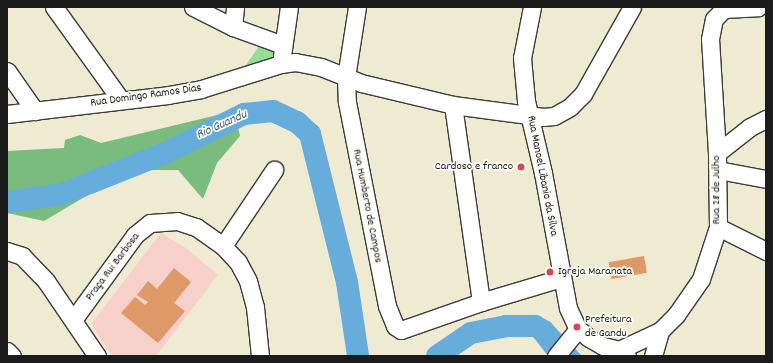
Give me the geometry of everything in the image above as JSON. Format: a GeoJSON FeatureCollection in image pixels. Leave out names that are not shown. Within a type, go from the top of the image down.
{"type":"FeatureCollection","features":[{"type":"Feature","properties":{"kind":"street"},"geometry":{"type":"LineString","coordinates":[[54,7],[120,99]]}},
{"type":"Feature","properties":{"kind":"street"},"geometry":{"type":"LineString","coordinates":[[192,7],[232,27],[284,45]]}},
{"type":"Feature","properties":{"kind":"street"},"geometry":{"type":"LineString","coordinates":[[232,27],[236,7]]}},
{"type":"Feature","properties":{"kind":"street"},"geometry":{"type":"LineString","coordinates":[[281,64],[289,7]]}},
{"type":"Feature","properties":{"kind":"street","name":"Rua Humberto de Campos"},"geometry":{"type":"LineString","coordinates":[[356,7],[346,77],[354,143],[390,320],[402,330],[481,302]]}},
{"type":"Feature","properties":{"kind":"street","name":"Rua Manoel Libanio da Silva"},"geometry":{"type":"LineString","coordinates":[[532,7],[522,58],[530,116],[543,173],[561,278],[568,308],[580,334]]}},
{"type":"Feature","properties":{"kind":"street","name":"Rua Domingo Ramos Dias"},"geometry":{"type":"LineString","coordinates":[[7,114],[201,89],[281,64],[307,64],[346,77],[453,105],[530,116],[554,116],[570,107],[595,74],[632,7]]}},
{"type":"Feature","properties":{"kind":"street","name":"Rua 28 de Julho"},"geometry":{"type":"LineString","coordinates":[[623,353],[660,331],[680,310],[701,278],[715,242],[718,227],[718,162],[710,40],[717,14],[724,9],[758,7]]}},
{"type":"Feature","properties":{"kind":"street"},"geometry":{"type":"LineString","coordinates":[[7,71],[35,111]]}},
{"type":"Feature","properties":{"kind":"street"},"geometry":{"type":"LineString","coordinates":[[453,105],[481,302],[561,278]]}},
{"type":"Feature","properties":{"kind":"street"},"geometry":{"type":"LineString","coordinates":[[766,119],[750,127],[718,162],[766,179]]}},
{"type":"Feature","properties":{"kind":"street"},"geometry":{"type":"LineString","coordinates":[[223,246],[274,170]]}},
{"type":"Feature","properties":{"kind":"street","name":"Praça Rui Barbosa"},"geometry":{"type":"LineString","coordinates":[[73,320],[135,235],[150,222],[177,221],[196,227],[223,246],[238,262],[248,281],[255,307],[260,356]]}},
{"type":"Feature","properties":{"kind":"street"},"geometry":{"type":"LineString","coordinates":[[718,227],[766,251]]}},
{"type":"Feature","properties":{"kind":"street"},"geometry":{"type":"LineString","coordinates":[[7,251],[22,256],[46,281],[97,356]]}},
{"type":"Feature","properties":{"kind":"street"},"geometry":{"type":"LineString","coordinates":[[653,356],[660,331]]}},
{"type":"Feature","properties":{"kind":"street"},"geometry":{"type":"LineString","coordinates":[[556,356],[580,334],[603,346],[623,353]]}},
{"type":"Feature","properties":{"kind":"street"},"geometry":{"type":"LineString","coordinates":[[7,351],[12,356]]}},
{"type":"Feature","properties":{"kind":"shaded area"},"geometry":{"type":"Polygon","coordinates":[[[161,233],[186,248],[218,275],[156,356],[112,356],[91,324],[161,233]]]}},
{"type":"Feature","properties":{"kind":"green space"},"geometry":{"type":"Polygon","coordinates":[[[264,39],[282,57],[236,79],[264,39]]]}},
{"type":"Feature","properties":{"kind":"green space"},"geometry":{"type":"Polygon","coordinates":[[[234,111],[240,136],[217,163],[203,199],[178,170],[147,170],[98,189],[44,221],[7,213],[7,151],[64,148],[65,140],[80,135],[101,143],[234,111]]]}},
{"type":"Feature","properties":{"kind":"water"},"geometry":{"type":"Polygon","coordinates":[[[550,322],[581,355],[580,356],[548,356],[531,334],[544,331],[550,322]]]}},
{"type":"Feature","properties":{"kind":"building"},"geometry":{"type":"Polygon","coordinates":[[[644,256],[647,273],[611,279],[609,262],[644,256]]]}},
{"type":"Feature","properties":{"kind":"building"},"geometry":{"type":"Polygon","coordinates":[[[174,268],[191,282],[174,303],[185,311],[158,343],[121,313],[135,297],[145,305],[148,302],[137,295],[148,281],[157,289],[174,268]]]}},
{"type":"Feature","properties":{"kind":"waterway","name":"Rio Guandu"},"geometry":{"type":"LineString","coordinates":[[7,202],[62,194],[165,153],[244,114],[273,111],[297,122],[310,134],[347,282],[358,356]]}},
{"type":"Feature","properties":{"kind":"waterway","name":"Rio Guandu"},"geometry":{"type":"LineString","coordinates":[[437,356],[471,333],[506,326],[535,326],[544,331]]}},
{"type":"Feature","properties":{"kind":"place","name":"Cardoso e franco"},"geometry":{"type":"Point","coordinates":[521,167]}},
{"type":"Feature","properties":{"kind":"place","name":"Igreja Maranata"},"geometry":{"type":"Point","coordinates":[550,272]}},
{"type":"Feature","properties":{"kind":"place","name":"Prefeitura de Gandu"},"geometry":{"type":"Point","coordinates":[577,327]}}]}
